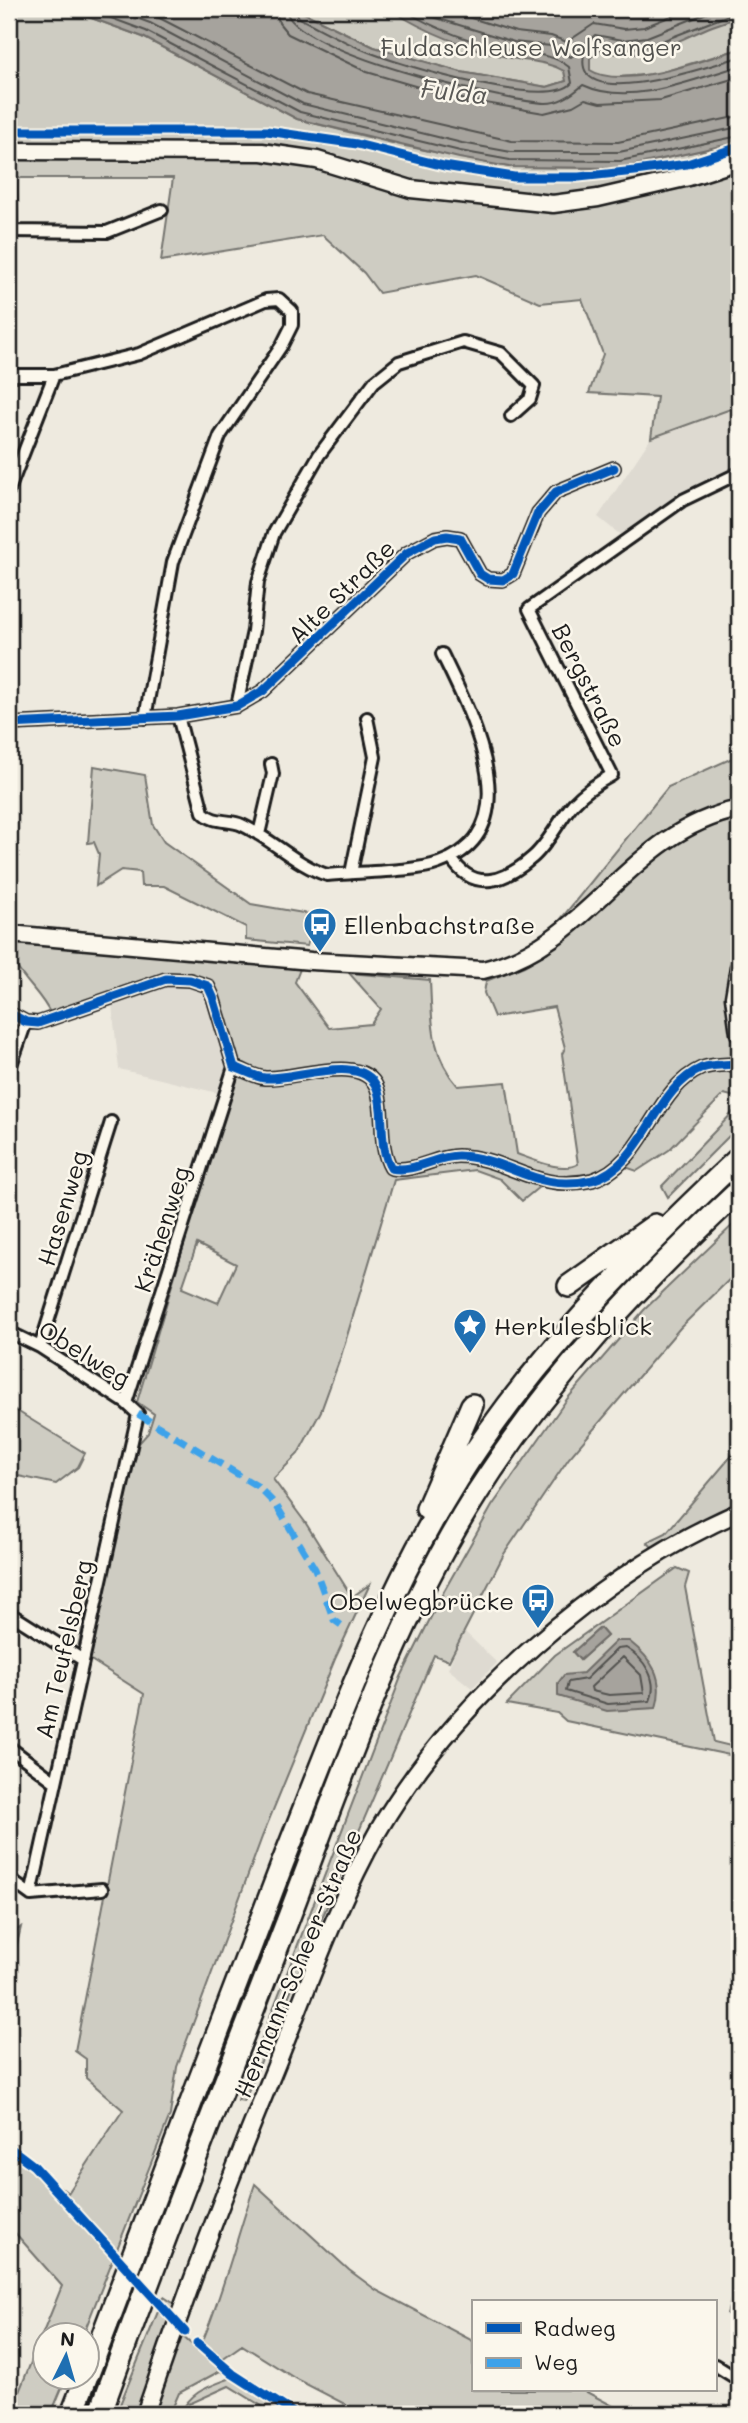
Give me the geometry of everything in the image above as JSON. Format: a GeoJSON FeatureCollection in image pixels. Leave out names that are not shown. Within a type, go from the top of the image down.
{"type":"FeatureCollection","features":[{"type":"Feature","properties":{"kind":"highway"},"geometry":{"type":"LineString","coordinates":[[408,1563],[458,1478],[517,1394],[636,1257],[739,1158]]}},
{"type":"Feature","properties":{"kind":"highway"},"geometry":{"type":"LineString","coordinates":[[100,2414],[372,1699],[430,1574],[477,1493],[568,1369],[653,1276],[739,1191]]}},
{"type":"Feature","properties":{"kind":"highway"},"geometry":{"type":"LineString","coordinates":[[569,1286],[651,1227],[690,1205]]}},
{"type":"Feature","properties":{"kind":"highway"},"geometry":{"type":"LineString","coordinates":[[102,2337],[349,1692],[408,1563],[433,1494],[472,1405]]}},
{"type":"Feature","properties":{"kind":"highway"},"geometry":{"type":"LineString","coordinates":[[72,2414],[81,2392]]}},
{"type":"Feature","properties":{"kind":"main road"},"geometry":{"type":"LineString","coordinates":[[9,151],[262,152],[317,160],[411,189],[553,204],[598,198],[688,177],[739,161]]}},
{"type":"Feature","properties":{"kind":"main road"},"geometry":{"type":"LineString","coordinates":[[9,934],[311,961],[483,970],[507,965],[544,946],[671,835],[699,821],[739,809]]}},
{"type":"Feature","properties":{"kind":"main road"},"geometry":{"type":"LineString","coordinates":[[739,967],[734,997],[739,1033]]}},
{"type":"Feature","properties":{"kind":"main road","name":"Hermann-Scheer-Straße"},"geometry":{"type":"LineString","coordinates":[[145,2414],[208,2236],[294,2020],[348,1890],[393,1808],[462,1719],[555,1629],[642,1564],[739,1512]]}},
{"type":"Feature","properties":{"kind":"street"},"geometry":{"type":"LineString","coordinates":[[9,151],[10,231],[107,232],[162,210]]}},
{"type":"Feature","properties":{"kind":"street"},"geometry":{"type":"LineString","coordinates":[[9,375],[54,375],[139,354],[251,305],[279,299],[292,312],[292,325],[282,345],[220,436],[173,562],[145,718]]}},
{"type":"Feature","properties":{"kind":"street"},"geometry":{"type":"LineString","coordinates":[[9,723],[178,716],[237,706],[253,631],[258,582],[274,533],[319,455],[374,382],[398,362],[463,342],[501,353],[534,386],[530,399],[511,416]]}},
{"type":"Feature","properties":{"kind":"street"},"geometry":{"type":"LineString","coordinates":[[9,490],[54,375]]}},
{"type":"Feature","properties":{"kind":"street","name":"Alte Straße"},"geometry":{"type":"LineString","coordinates":[[237,706],[262,691],[364,592],[419,545],[447,536],[460,538],[480,573],[488,579],[503,580],[513,574],[538,513],[556,492],[614,468]]}},
{"type":"Feature","properties":{"kind":"street","name":"Bergstraße"},"geometry":{"type":"LineString","coordinates":[[451,858],[465,877],[475,880],[488,881],[512,872],[535,856],[583,794],[612,775],[528,609],[682,500],[739,473]]}},
{"type":"Feature","properties":{"kind":"street"},"geometry":{"type":"LineString","coordinates":[[178,716],[202,812],[207,818],[241,825],[312,870],[327,874],[436,865],[464,849],[483,826],[489,797],[482,747],[442,654]]}},
{"type":"Feature","properties":{"kind":"street"},"geometry":{"type":"LineString","coordinates":[[351,873],[375,757],[368,718]]}},
{"type":"Feature","properties":{"kind":"street"},"geometry":{"type":"LineString","coordinates":[[259,834],[273,774],[271,764]]}},
{"type":"Feature","properties":{"kind":"street"},"geometry":{"type":"LineString","coordinates":[[9,1013],[26,1022],[38,1023],[166,979],[190,980],[208,986],[234,1067],[263,1078],[297,1076],[344,1068],[363,1073],[377,1089],[384,1150],[391,1168],[409,1169],[455,1156],[479,1159],[544,1183],[558,1184],[594,1179],[613,1168],[632,1148],[684,1079],[710,1066],[739,1064]]}},
{"type":"Feature","properties":{"kind":"street"},"geometry":{"type":"LineString","coordinates":[[9,1071],[26,1022]]}},
{"type":"Feature","properties":{"kind":"street","name":"Krähenweg"},"geometry":{"type":"LineString","coordinates":[[126,1403],[234,1067]]}},
{"type":"Feature","properties":{"kind":"street","name":"Hasenweg"},"geometry":{"type":"LineString","coordinates":[[40,1347],[111,1122]]}},
{"type":"Feature","properties":{"kind":"street","name":"Obelweg"},"geometry":{"type":"LineString","coordinates":[[9,1332],[40,1347],[126,1403],[138,1414]]}},
{"type":"Feature","properties":{"kind":"street","name":"Am Teufelsberg"},"geometry":{"type":"LineString","coordinates":[[31,1895],[54,1781],[138,1414]]}},
{"type":"Feature","properties":{"kind":"street"},"geometry":{"type":"LineString","coordinates":[[9,1613],[83,1660]]}},
{"type":"Feature","properties":{"kind":"street"},"geometry":{"type":"LineString","coordinates":[[9,1747],[54,1781]]}},
{"type":"Feature","properties":{"kind":"street"},"geometry":{"type":"LineString","coordinates":[[9,1878],[31,1895],[102,1889]]}},
{"type":"Feature","properties":{"kind":"street"},"geometry":{"type":"LineString","coordinates":[[716,2366],[739,2380]]}},
{"type":"Feature","properties":{"kind":"shaded area"},"geometry":{"type":"Polygon","coordinates":[[[739,406],[739,467],[677,497],[623,537],[598,517],[651,438],[739,406]]]}},
{"type":"Feature","properties":{"kind":"shaded area"},"geometry":{"type":"Polygon","coordinates":[[[167,976],[212,984],[236,1056],[230,1096],[119,1069],[111,995],[167,976]]]}},
{"type":"Feature","properties":{"kind":"shaded area"},"geometry":{"type":"Polygon","coordinates":[[[464,1631],[497,1663],[472,1688],[448,1669],[464,1631]]]}},
{"type":"Feature","properties":{"kind":"green space"},"geometry":{"type":"Polygon","coordinates":[[[9,9],[67,9],[143,37],[297,119],[400,145],[509,167],[621,168],[739,142],[739,406],[651,438],[657,397],[589,393],[603,354],[582,299],[540,303],[476,275],[379,293],[364,273],[323,235],[161,261],[173,178],[9,178],[9,9]]]}},
{"type":"Feature","properties":{"kind":"green space","name":"Fuldaschleuse Wolfsanger"},"geometry":{"type":"Polygon","coordinates":[[[296,9],[739,9],[739,49],[656,74],[566,81],[547,87],[461,72],[374,47],[296,9]]]}},
{"type":"Feature","properties":{"kind":"green space"},"geometry":{"type":"Polygon","coordinates":[[[739,755],[739,1098],[724,1094],[669,1150],[637,1171],[614,1163],[594,1173],[550,1178],[522,1201],[500,1179],[475,1170],[394,1180],[341,1356],[321,1411],[298,1454],[273,1479],[305,1522],[352,1597],[370,1584],[335,1659],[262,1837],[177,2067],[170,2115],[88,2322],[47,2322],[62,2286],[9,2226],[9,2140],[15,2144],[11,2148],[68,2193],[123,2110],[86,2078],[86,2059],[75,2051],[144,1694],[77,1651],[119,1475],[130,1480],[139,1443],[148,1433],[154,1414],[137,1402],[209,1161],[236,1056],[221,1003],[212,984],[193,976],[51,1015],[19,971],[10,952],[9,942],[300,969],[295,982],[329,1028],[371,1024],[381,1009],[349,973],[430,980],[434,1036],[442,1062],[449,1074],[458,1086],[506,1082],[517,1154],[548,1165],[564,1167],[578,1164],[562,1054],[565,1048],[554,1007],[494,1017],[484,993],[486,981],[524,966],[548,952],[552,930],[668,787],[739,755]],[[197,1244],[182,1288],[218,1303],[236,1264],[197,1244]]]}},
{"type":"Feature","properties":{"kind":"green space"},"geometry":{"type":"Polygon","coordinates":[[[94,766],[145,775],[153,825],[164,842],[251,904],[315,915],[307,946],[246,940],[246,927],[164,886],[141,886],[140,872],[121,870],[96,886],[99,854],[94,842],[88,843],[94,766]]]}},
{"type":"Feature","properties":{"kind":"green space"},"geometry":{"type":"Polygon","coordinates":[[[739,1106],[739,1126],[668,1197],[662,1186],[739,1106]]]}},
{"type":"Feature","properties":{"kind":"green space"},"geometry":{"type":"Polygon","coordinates":[[[739,1219],[739,1270],[680,1328],[569,1458],[504,1554],[449,1661],[434,1655],[244,2101],[238,2100],[401,1677],[444,1591],[492,1506],[567,1399],[644,1310],[739,1219]]]}},
{"type":"Feature","properties":{"kind":"green space"},"geometry":{"type":"Polygon","coordinates":[[[9,1406],[85,1453],[78,1467],[56,1484],[9,1474],[9,1406]]]}},
{"type":"Feature","properties":{"kind":"green space"},"geometry":{"type":"Polygon","coordinates":[[[739,1447],[739,1505],[653,1548],[647,1542],[666,1533],[739,1447]]]}},
{"type":"Feature","properties":{"kind":"green space"},"geometry":{"type":"Polygon","coordinates":[[[677,1568],[689,1573],[685,1587],[714,1742],[739,1748],[739,1757],[566,1721],[557,1713],[507,1704],[555,1655],[677,1568]],[[600,1628],[573,1652],[580,1660],[607,1636],[600,1628]]]}},
{"type":"Feature","properties":{"kind":"green space"},"geometry":{"type":"Polygon","coordinates":[[[21,1927],[10,1974],[9,1976],[9,1936],[21,1927]]]}},
{"type":"Feature","properties":{"kind":"green space"},"geometry":{"type":"Polygon","coordinates":[[[255,2184],[349,2270],[376,2290],[472,2340],[472,2392],[587,2392],[628,2414],[364,2414],[296,2379],[242,2345],[222,2359],[248,2381],[302,2414],[275,2414],[229,2386],[189,2404],[184,2414],[180,2414],[195,2395],[231,2378],[220,2371],[179,2393],[170,2414],[151,2414],[181,2335],[218,2368],[203,2340],[255,2184]]]}},
{"type":"Feature","properties":{"kind":"green space"},"geometry":{"type":"Polygon","coordinates":[[[739,2271],[739,2322],[727,2314],[739,2271]]]}},
{"type":"Feature","properties":{"kind":"green space"},"geometry":{"type":"Polygon","coordinates":[[[164,2297],[176,2305],[138,2414],[116,2414],[164,2297]]]}},
{"type":"Feature","properties":{"kind":"green space"},"geometry":{"type":"Polygon","coordinates":[[[32,2360],[32,2392],[60,2392],[51,2414],[10,2414],[32,2360]]]}},
{"type":"Feature","properties":{"kind":"water","name":"Fulda"},"geometry":{"type":"Polygon","coordinates":[[[67,9],[296,9],[374,47],[461,72],[547,87],[566,81],[564,71],[463,45],[389,9],[739,9],[739,18],[655,50],[620,54],[600,50],[590,58],[590,70],[604,76],[642,75],[663,72],[739,49],[739,142],[621,168],[509,167],[459,158],[297,119],[143,37],[67,9]]]}},
{"type":"Feature","properties":{"kind":"water"},"geometry":{"type":"Polygon","coordinates":[[[600,1628],[607,1636],[580,1660],[573,1652],[600,1628]]]}},
{"type":"Feature","properties":{"kind":"water"},"geometry":{"type":"Polygon","coordinates":[[[616,1641],[629,1641],[650,1662],[659,1687],[656,1708],[607,1711],[558,1696],[558,1683],[564,1675],[583,1673],[616,1641]]]}},
{"type":"Feature","properties":{"kind":"marked path"},"geometry":{"type":"LineString","coordinates":[[138,1414],[257,1486],[276,1505],[315,1569],[334,1620],[341,1625]]}},
{"type":"Feature","properties":{"kind":"cycle path"},"geometry":{"type":"LineString","coordinates":[[9,131],[267,131],[357,144],[444,166],[514,177],[579,177],[635,171],[687,164],[739,147]]}},
{"type":"Feature","properties":{"kind":"cycle path"},"geometry":{"type":"LineString","coordinates":[[9,724],[178,716],[237,706],[263,691],[407,553],[435,538],[460,538],[480,574],[488,579],[503,580],[513,574],[538,513],[556,492],[614,468]]}},
{"type":"Feature","properties":{"kind":"cycle path"},"geometry":{"type":"LineString","coordinates":[[9,1013],[26,1022],[38,1023],[166,979],[190,980],[208,986],[234,1067],[265,1078],[327,1070],[358,1072],[369,1077],[380,1098],[384,1149],[391,1168],[408,1168],[458,1156],[492,1162],[554,1182],[592,1180],[610,1172],[637,1144],[672,1092],[685,1078],[702,1068],[739,1064]]}},
{"type":"Feature","properties":{"kind":"cycle path"},"geometry":{"type":"LineString","coordinates":[[9,2147],[34,2166],[185,2332]]}},
{"type":"Feature","properties":{"kind":"cycle path"},"geometry":{"type":"LineString","coordinates":[[197,2343],[233,2374],[295,2414]]}},
{"type":"Feature","properties":{"kind":"place","name":"Ellenbachstraße"},"geometry":{"type":"Point","coordinates":[320,954]}},
{"type":"Feature","properties":{"kind":"place","name":"Herkulesblick"},"geometry":{"type":"Point","coordinates":[470,1355]}},
{"type":"Feature","properties":{"kind":"place","name":"Obelwegbrücke"},"geometry":{"type":"Point","coordinates":[538,1630]}}]}
